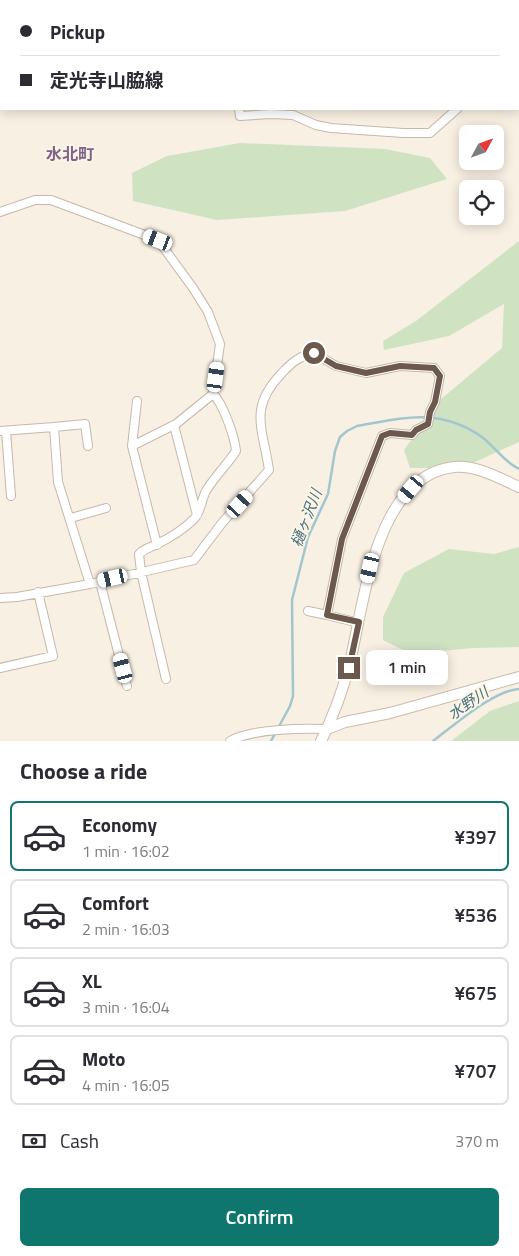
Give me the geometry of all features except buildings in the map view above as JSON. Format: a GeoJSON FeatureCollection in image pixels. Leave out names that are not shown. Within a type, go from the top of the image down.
{"type":"FeatureCollection","features":[{"type":"Feature","properties":{"kind":"main road"},"geometry":{"type":"LineString","coordinates":[[321,741],[337,708],[349,668],[374,554],[385,526],[399,504],[411,489],[422,480],[436,473],[454,468],[473,469],[494,475],[519,487]]}},
{"type":"Feature","properties":{"kind":"main road"},"geometry":{"type":"LineString","coordinates":[[327,729],[345,722],[390,713],[519,677]]}},
{"type":"Feature","properties":{"kind":"street"},"geometry":{"type":"LineString","coordinates":[[239,110],[240,116],[293,115],[316,125],[332,128],[403,133],[430,133],[456,110]]}},
{"type":"Feature","properties":{"kind":"street"},"geometry":{"type":"LineString","coordinates":[[0,212],[35,200],[51,200],[158,240],[208,312],[220,344],[213,394],[174,425],[132,446]]}},
{"type":"Feature","properties":{"kind":"street"},"geometry":{"type":"LineString","coordinates":[[0,598],[18,597],[90,584],[194,560],[222,523],[269,470],[261,429],[261,402],[279,376],[301,355],[314,353],[336,366],[366,373],[400,366],[434,368],[440,376],[428,424],[416,430],[412,435],[390,433],[382,436],[342,539],[327,615]]}},
{"type":"Feature","properties":{"kind":"street"},"geometry":{"type":"LineString","coordinates":[[166,679],[141,572],[139,554],[143,550],[157,545],[194,520],[200,511],[201,501],[207,491],[236,451],[236,443],[226,417],[213,394]]}},
{"type":"Feature","properties":{"kind":"street"},"geometry":{"type":"LineString","coordinates":[[137,401],[132,446],[157,545]]}},
{"type":"Feature","properties":{"kind":"street"},"geometry":{"type":"LineString","coordinates":[[11,496],[3,431],[85,424],[88,446]]}},
{"type":"Feature","properties":{"kind":"street"},"geometry":{"type":"LineString","coordinates":[[174,425],[197,515]]}},
{"type":"Feature","properties":{"kind":"street"},"geometry":{"type":"LineString","coordinates":[[54,427],[58,482],[90,584]]}},
{"type":"Feature","properties":{"kind":"street"},"geometry":{"type":"LineString","coordinates":[[0,478],[10,477]]}},
{"type":"Feature","properties":{"kind":"street"},"geometry":{"type":"LineString","coordinates":[[70,518],[106,508]]}},
{"type":"Feature","properties":{"kind":"street"},"geometry":{"type":"LineString","coordinates":[[100,582],[127,686]]}},
{"type":"Feature","properties":{"kind":"street"},"geometry":{"type":"LineString","coordinates":[[0,668],[54,656],[38,592]]}},
{"type":"Feature","properties":{"kind":"street"},"geometry":{"type":"LineString","coordinates":[[308,611],[359,622]]}},
{"type":"Feature","properties":{"kind":"street"},"geometry":{"type":"LineString","coordinates":[[230,741],[238,736],[286,729],[327,729]]}},
{"type":"Feature","properties":{"kind":"green space"},"geometry":{"type":"Polygon","coordinates":[[[240,143],[385,149],[430,158],[447,179],[345,211],[217,220],[133,201],[132,173],[167,156],[240,143]]]}},
{"type":"Feature","properties":{"kind":"green space"},"geometry":{"type":"Polygon","coordinates":[[[519,241],[519,442],[462,468],[410,468],[404,450],[441,399],[502,348],[504,304],[449,336],[384,350],[383,341],[416,321],[519,241]]]}},
{"type":"Feature","properties":{"kind":"green space"},"geometry":{"type":"Polygon","coordinates":[[[519,547],[519,647],[473,648],[411,654],[383,640],[383,617],[404,573],[449,549],[494,554],[519,547]]]}},
{"type":"Feature","properties":{"kind":"green space"},"geometry":{"type":"Polygon","coordinates":[[[519,701],[519,741],[451,741],[490,711],[519,701]]]}},
{"type":"Feature","properties":{"kind":"waterway","name":"樋ヶ沢川"},"geometry":{"type":"LineString","coordinates":[[271,741],[290,706],[293,696],[292,600],[308,537],[328,494],[335,451],[340,437],[357,426],[406,418],[436,418],[466,428],[482,437],[508,462],[519,469]]}},
{"type":"Feature","properties":{"kind":"waterway","name":"水野川"},"geometry":{"type":"LineString","coordinates":[[433,741],[486,702],[498,695],[519,689]]}},
{"type":"Feature","properties":{"kind":"district","name":"水北町"},"geometry":{"type":"Point","coordinates":[70,154]}},
{"type":"Feature","properties":{"kind":"route"},"geometry":{"type":"LineString","coordinates":[[314,353],[336,366],[366,373],[400,366],[434,368],[440,376],[428,424],[416,430],[412,435],[390,433],[382,436],[342,539],[327,615],[359,622],[349,668]]}}]}
